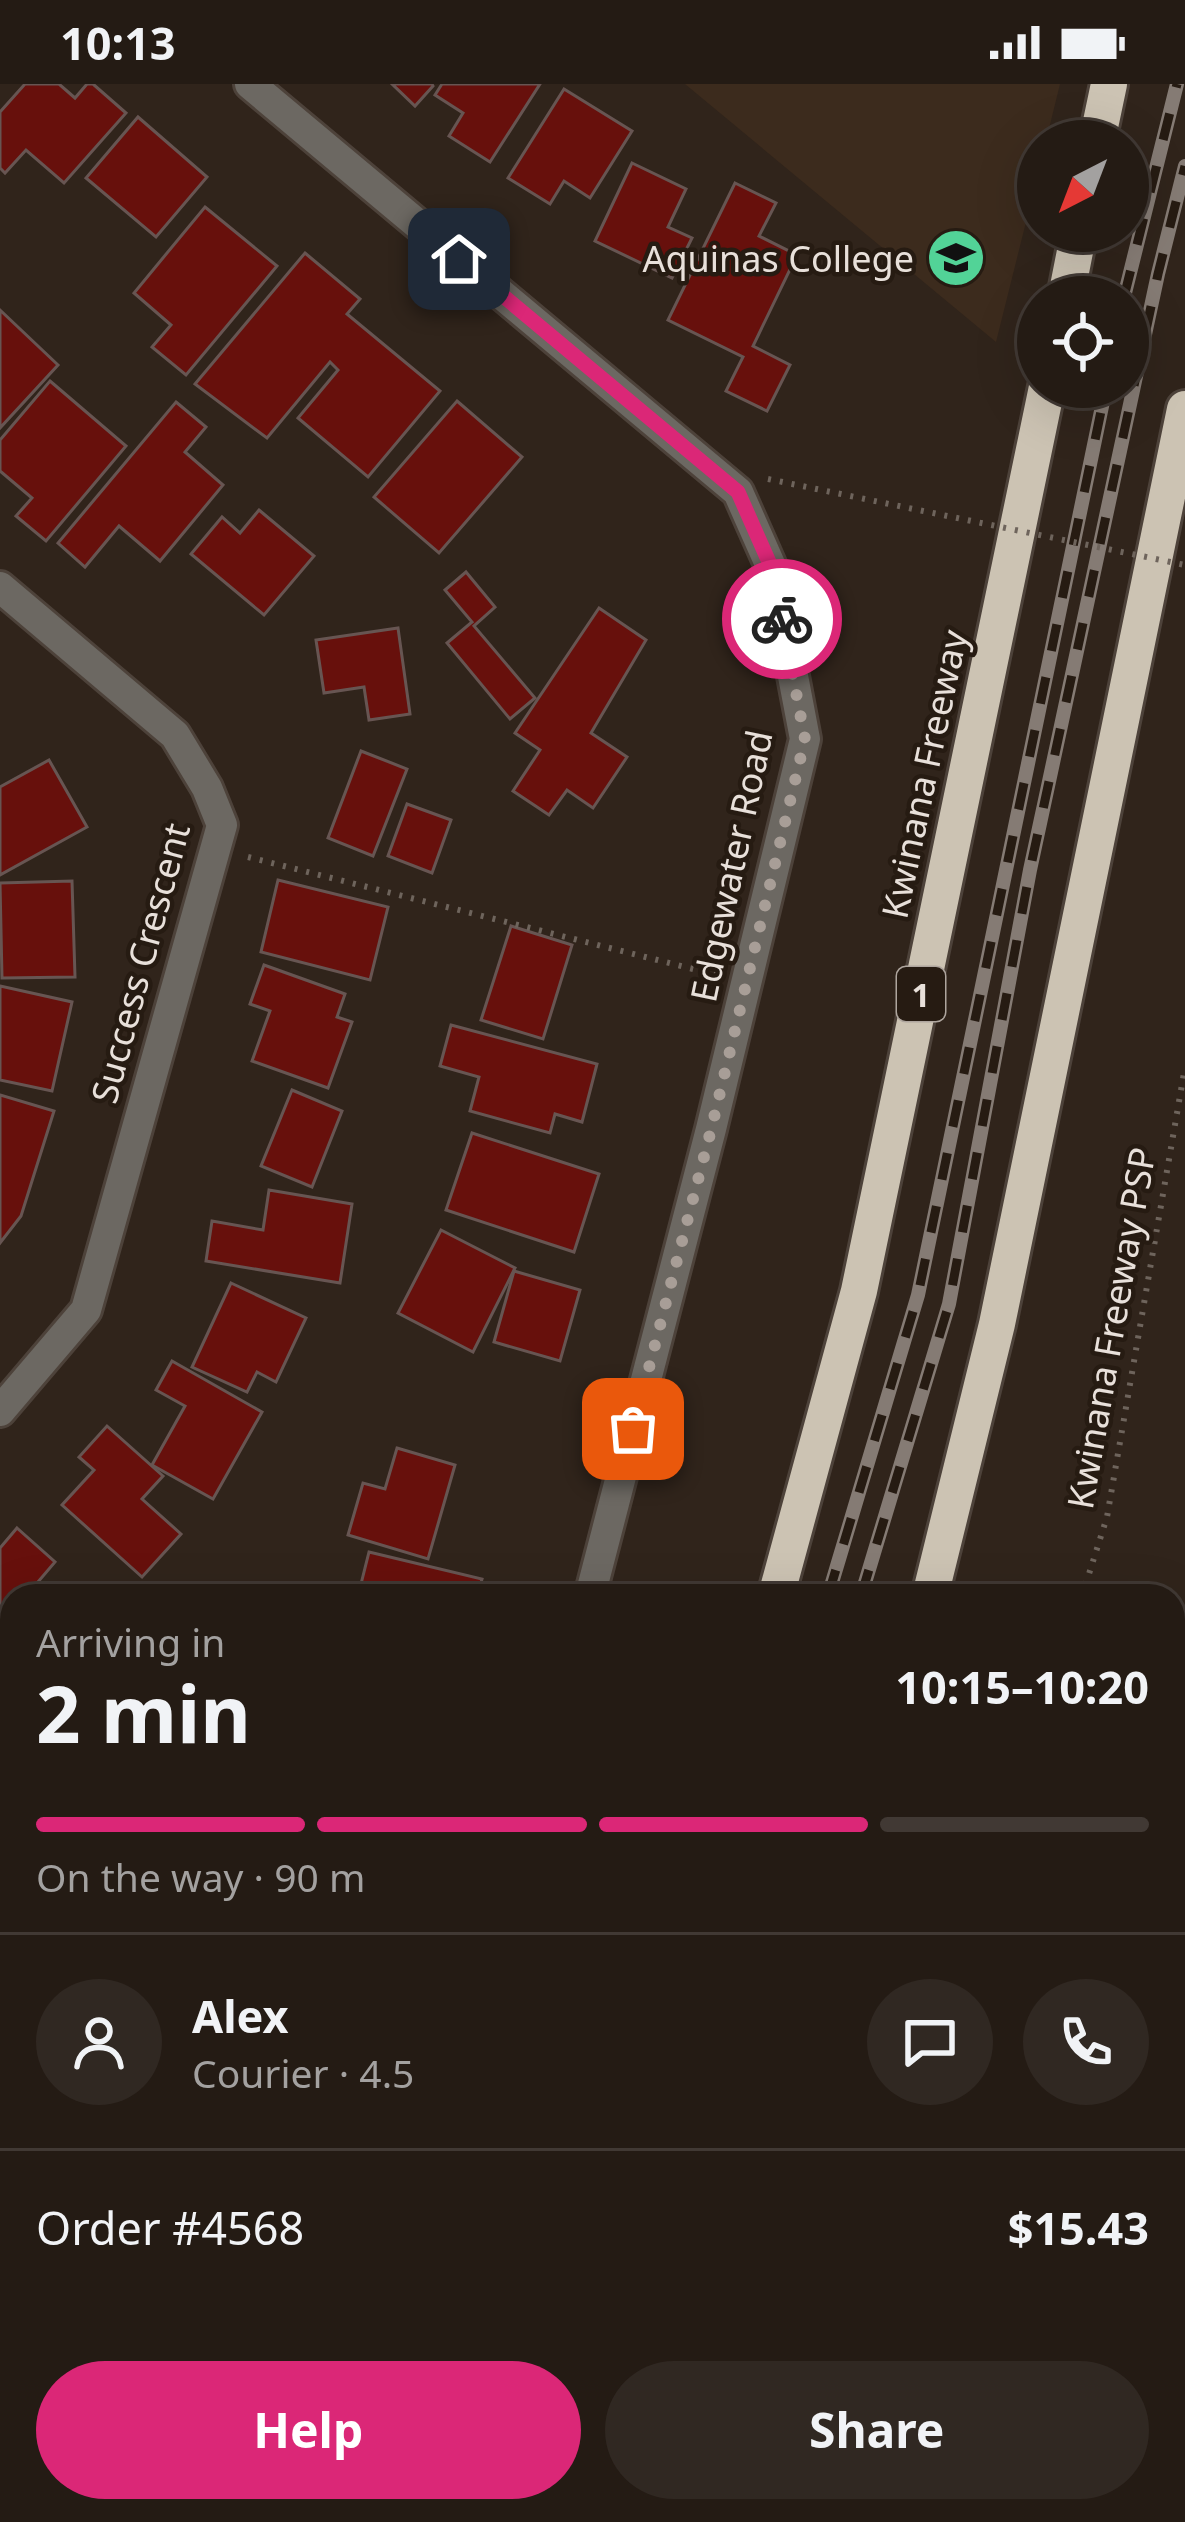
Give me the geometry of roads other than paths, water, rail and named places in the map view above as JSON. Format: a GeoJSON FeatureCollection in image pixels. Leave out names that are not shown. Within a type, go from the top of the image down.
{"type":"FeatureCollection","features":[{"type":"Feature","properties":{"kind":"highway"},"geometry":{"type":"LineString","coordinates":[[1101,120],[1109,84]]}},
{"type":"Feature","properties":{"kind":"highway","name":"Kwinana Freeway"},"geometry":{"type":"LineString","coordinates":[[779,1584],[859,1291],[1043,408]]}},
{"type":"Feature","properties":{"kind":"highway"},"geometry":{"type":"LineString","coordinates":[[933,1584],[997,1324],[1185,409]]}},
{"type":"Feature","properties":{"kind":"street","name":"Edgewater Road"},"geometry":{"type":"LineString","coordinates":[[250,84],[738,492],[773,571],[805,739],[711,1130],[593,1584]]}},
{"type":"Feature","properties":{"kind":"street","name":"Success Crescent"},"geometry":{"type":"LineString","coordinates":[[0,587],[175,735],[207,788],[222,825],[86,1310],[0,1411]]}},
{"type":"Feature","properties":{"kind":"railway"},"geometry":{"type":"LineString","coordinates":[[1129,276],[1177,84]]}},
{"type":"Feature","properties":{"kind":"railway"},"geometry":{"type":"LineString","coordinates":[[865,1584],[949,1304],[1030,870],[1185,166]]}},
{"type":"Feature","properties":{"kind":"railway"},"geometry":{"type":"LineString","coordinates":[[832,1584],[918,1295],[1102,408]]}},
{"type":"Feature","properties":{"kind":"place","name":"Aquinas College"},"geometry":{"type":"Point","coordinates":[956,258]}}]}
